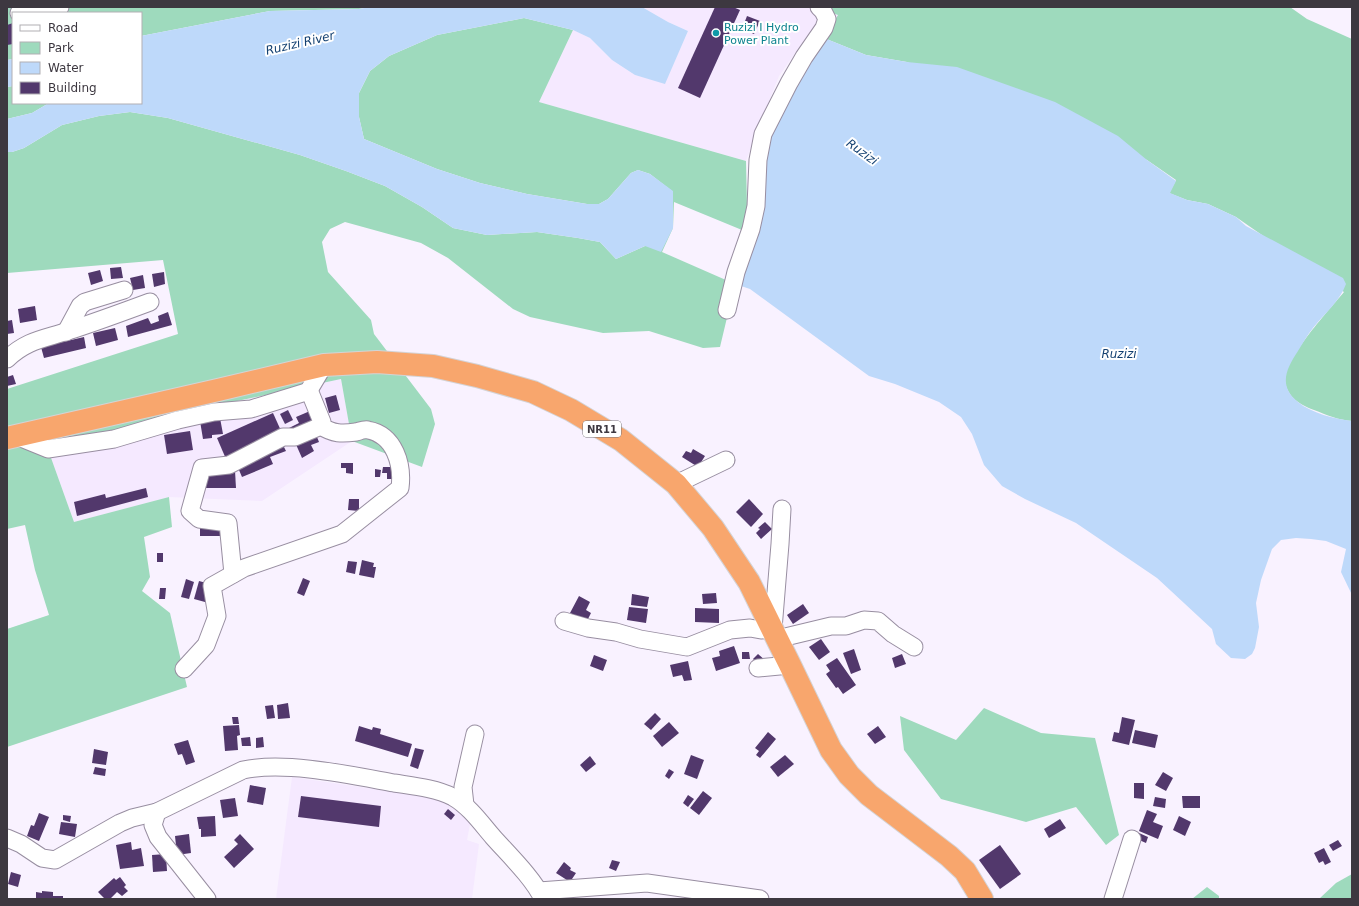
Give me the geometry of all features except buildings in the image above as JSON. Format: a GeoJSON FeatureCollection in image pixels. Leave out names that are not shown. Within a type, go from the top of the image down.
{"type":"FeatureCollection","features":[{"type":"Feature","properties":{"kind":"highway","name":"NR11"},"geometry":{"type":"LineString","coordinates":[[11,437],[324,365],[377,362],[433,366],[478,376],[533,392],[571,410],[621,440],[676,484],[713,528],[749,582],[831,750],[842,766],[869,795],[950,856],[965,871],[982,899]]}},
{"type":"Feature","properties":{"kind":"street"},"geometry":{"type":"LineString","coordinates":[[26,12],[60,7]]}},
{"type":"Feature","properties":{"kind":"street"},"geometry":{"type":"LineString","coordinates":[[727,310],[736,272],[751,229],[756,206],[758,160],[763,134],[793,76],[824,28],[827,19],[819,7]]}},
{"type":"Feature","properties":{"kind":"street"},"geometry":{"type":"LineString","coordinates":[[66,332],[80,306],[85,302],[124,290]]}},
{"type":"Feature","properties":{"kind":"street"},"geometry":{"type":"LineString","coordinates":[[7,359],[16,351],[34,341],[66,332],[150,302]]}},
{"type":"Feature","properties":{"kind":"street"},"geometry":{"type":"LineString","coordinates":[[11,437],[48,449],[114,439],[178,420],[214,412],[251,409],[309,390],[324,365]]}},
{"type":"Feature","properties":{"kind":"street"},"geometry":{"type":"LineString","coordinates":[[309,390],[322,422],[321,426]]}},
{"type":"Feature","properties":{"kind":"street"},"geometry":{"type":"LineString","coordinates":[[184,669],[206,645],[217,616],[212,586],[244,568],[342,534],[400,488],[402,477],[397,453],[382,435],[367,430],[349,433],[331,432],[321,426]]}},
{"type":"Feature","properties":{"kind":"street"},"geometry":{"type":"LineString","coordinates":[[233,574],[228,522],[199,519],[190,511],[202,468],[230,465],[283,437],[295,437],[321,426]]}},
{"type":"Feature","properties":{"kind":"street"},"geometry":{"type":"LineString","coordinates":[[676,484],[726,460]]}},
{"type":"Feature","properties":{"kind":"street"},"geometry":{"type":"LineString","coordinates":[[775,634],[782,509]]}},
{"type":"Feature","properties":{"kind":"street"},"geometry":{"type":"LineString","coordinates":[[564,622],[588,628],[616,632],[640,639],[687,647],[730,630],[750,628],[775,634],[831,626],[846,626],[864,620],[878,622],[914,648]]}},
{"type":"Feature","properties":{"kind":"street"},"geometry":{"type":"LineString","coordinates":[[758,668],[790,665]]}},
{"type":"Feature","properties":{"kind":"street"},"geometry":{"type":"LineString","coordinates":[[465,805],[462,787],[475,734]]}},
{"type":"Feature","properties":{"kind":"street"},"geometry":{"type":"LineString","coordinates":[[7,838],[21,844],[42,858],[55,860],[120,823],[132,818],[157,812],[243,770],[253,768],[287,768],[339,773],[432,790],[452,796],[465,805],[512,858],[541,895],[647,883],[760,899]]}},
{"type":"Feature","properties":{"kind":"street"},"geometry":{"type":"LineString","coordinates":[[157,812],[153,825],[158,837],[207,899]]}},
{"type":"Feature","properties":{"kind":"street"},"geometry":{"type":"LineString","coordinates":[[1113,899],[1132,839]]}},
{"type":"Feature","properties":{"kind":"shaded area"},"geometry":{"type":"Polygon","coordinates":[[[642,7],[814,7],[839,15],[824,38],[812,29],[779,76],[746,161],[539,102],[573,30],[590,38],[612,60],[635,75],[665,83],[688,31],[668,22],[642,7]]]}},
{"type":"Feature","properties":{"kind":"shaded area"},"geometry":{"type":"Polygon","coordinates":[[[341,379],[352,441],[262,501],[169,497],[74,522],[50,455],[152,419],[341,379]]]}},
{"type":"Feature","properties":{"kind":"shaded area"},"geometry":{"type":"Polygon","coordinates":[[[292,777],[456,801],[472,814],[467,840],[479,844],[472,899],[276,899],[292,777]]]}},
{"type":"Feature","properties":{"kind":"green space"},"geometry":{"type":"Polygon","coordinates":[[[7,7],[369,7],[359,9],[270,11],[142,36],[142,12],[12,12],[12,59],[7,60],[7,7]]]}},
{"type":"Feature","properties":{"kind":"green space"},"geometry":{"type":"Polygon","coordinates":[[[814,7],[1290,7],[1307,19],[1352,39],[1352,421],[1333,417],[1299,403],[1288,392],[1285,381],[1286,372],[1291,361],[1308,335],[1344,292],[1236,217],[1208,204],[1187,200],[1169,193],[1176,180],[1147,160],[907,62],[866,55],[824,38],[838,15],[814,7]]]}},
{"type":"Feature","properties":{"kind":"green space"},"geometry":{"type":"Polygon","coordinates":[[[524,18],[573,30],[539,102],[746,161],[747,207],[742,230],[674,202],[673,228],[673,192],[650,174],[638,170],[631,173],[608,199],[599,204],[587,204],[527,194],[480,183],[437,169],[364,139],[359,117],[359,93],[370,71],[389,56],[437,35],[524,18]]]}},
{"type":"Feature","properties":{"kind":"green space"},"geometry":{"type":"Polygon","coordinates":[[[12,86],[12,104],[47,104],[32,113],[7,119],[7,87],[12,86]]]}},
{"type":"Feature","properties":{"kind":"green space"},"geometry":{"type":"Polygon","coordinates":[[[130,112],[168,118],[300,155],[346,171],[385,186],[422,207],[453,228],[487,235],[537,232],[600,242],[616,259],[645,246],[673,228],[662,252],[735,284],[720,347],[703,348],[649,331],[603,333],[530,317],[513,309],[448,258],[421,243],[345,222],[330,229],[322,242],[328,272],[371,320],[374,334],[431,409],[435,424],[422,467],[352,441],[341,379],[152,419],[50,455],[74,522],[169,497],[172,527],[144,537],[150,577],[142,591],[170,613],[187,687],[7,747],[7,629],[49,615],[35,570],[25,525],[7,529],[7,389],[178,334],[163,260],[7,273],[7,152],[24,148],[62,125],[99,116],[130,112]]]}},
{"type":"Feature","properties":{"kind":"green space"},"geometry":{"type":"Polygon","coordinates":[[[984,708],[1041,733],[1095,738],[1119,835],[1106,845],[1076,807],[1026,822],[941,799],[904,750],[900,716],[956,740],[984,708]]]}},
{"type":"Feature","properties":{"kind":"green space"},"geometry":{"type":"Polygon","coordinates":[[[1352,874],[1352,899],[1319,899],[1336,883],[1352,874]]]}},
{"type":"Feature","properties":{"kind":"green space"},"geometry":{"type":"Polygon","coordinates":[[[1207,887],[1219,896],[1219,899],[1192,899],[1207,887]]]}},
{"type":"Feature","properties":{"kind":"water","name":"Ruzizi River"},"geometry":{"type":"Polygon","coordinates":[[[369,7],[642,7],[668,22],[688,31],[665,84],[635,75],[612,60],[590,38],[573,30],[524,18],[437,35],[389,56],[370,71],[359,93],[359,117],[364,139],[437,169],[480,183],[527,194],[587,204],[599,204],[608,199],[631,173],[638,170],[650,174],[673,191],[673,228],[661,252],[645,246],[616,259],[600,242],[537,232],[487,235],[453,228],[422,207],[385,186],[346,171],[300,155],[168,118],[130,112],[99,116],[62,125],[24,148],[7,152],[7,119],[32,113],[47,104],[142,104],[142,36],[270,11],[359,9],[369,7]]]}},
{"type":"Feature","properties":{"kind":"water","name":"Ruzizi"},"geometry":{"type":"Polygon","coordinates":[[[824,38],[866,55],[907,62],[957,67],[1055,102],[1118,136],[1176,181],[1170,193],[1187,200],[1208,204],[1236,217],[1246,226],[1343,278],[1346,284],[1340,296],[1313,328],[1290,364],[1287,371],[1286,384],[1292,396],[1303,406],[1324,415],[1352,421],[1352,595],[1341,572],[1346,549],[1326,541],[1296,538],[1281,540],[1272,549],[1261,580],[1256,603],[1259,627],[1255,648],[1252,654],[1245,659],[1231,658],[1216,644],[1212,629],[1157,578],[1076,523],[1025,499],[1002,486],[984,465],[972,434],[961,417],[939,402],[895,384],[869,376],[750,289],[735,284],[767,136],[824,38]]]}},
{"type":"Feature","properties":{"kind":"water"},"geometry":{"type":"Polygon","coordinates":[[[12,59],[12,86],[7,87],[7,60],[12,59]]]}},
{"type":"Feature","properties":{"kind":"place","name":"Ruzizi I Hydro Power Plant"},"geometry":{"type":"Point","coordinates":[716,33]}}]}
